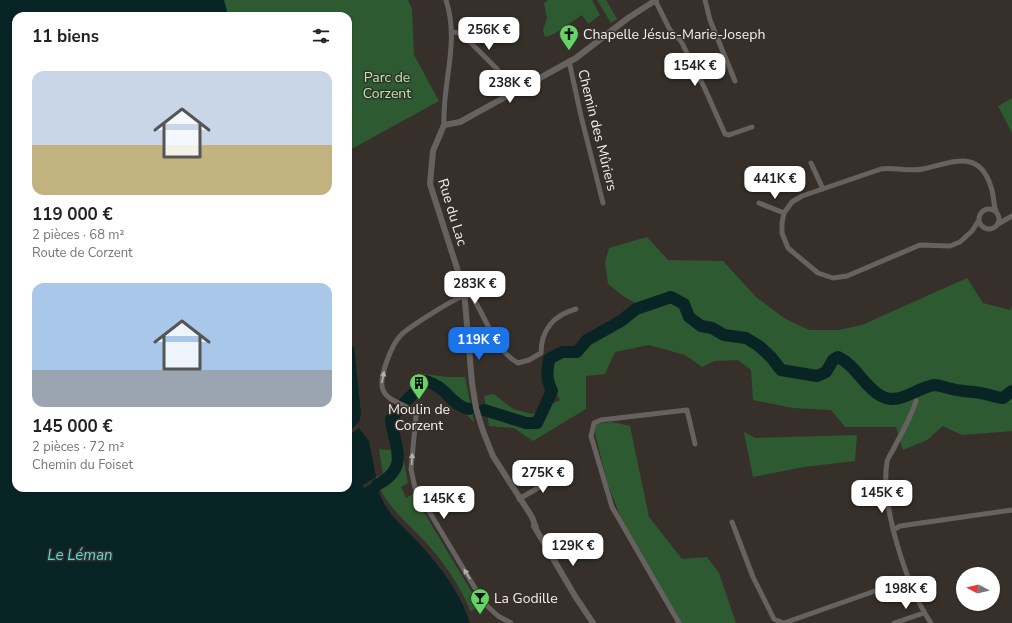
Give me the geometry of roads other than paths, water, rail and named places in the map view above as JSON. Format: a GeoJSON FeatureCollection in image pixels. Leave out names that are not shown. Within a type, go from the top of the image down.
{"type":"FeatureCollection","features":[{"type":"Feature","properties":{"kind":"street"},"geometry":{"type":"LineString","coordinates":[[446,0],[452,32],[451,63],[443,104],[444,126],[457,124],[569,61],[655,0],[670,30],[681,41],[706,89],[725,134],[729,135],[752,127]]}},
{"type":"Feature","properties":{"kind":"street"},"geometry":{"type":"LineString","coordinates":[[704,0],[710,20],[735,81]]}},
{"type":"Feature","properties":{"kind":"street"},"geometry":{"type":"LineString","coordinates":[[452,32],[461,34],[495,67],[513,93]]}},
{"type":"Feature","properties":{"kind":"street","name":"Chemin des Mûriers"},"geometry":{"type":"LineString","coordinates":[[569,61],[579,109],[603,203]]}},
{"type":"Feature","properties":{"kind":"street","name":"Rue du Lac"},"geometry":{"type":"LineString","coordinates":[[444,126],[433,151],[430,184],[459,272],[465,296],[473,396],[481,428],[502,474],[520,498],[523,510],[536,528],[575,596],[582,604],[593,623]]}},
{"type":"Feature","properties":{"kind":"street"},"geometry":{"type":"LineString","coordinates":[[992,196],[986,209],[980,213],[979,220],[972,231],[960,242],[950,246],[920,245],[847,276],[833,278],[818,273],[788,248],[782,233],[784,213],[797,199],[881,169],[891,167],[911,170],[953,161],[967,160],[981,168],[987,175],[992,189],[998,224]]}},
{"type":"Feature","properties":{"kind":"street"},"geometry":{"type":"LineString","coordinates":[[811,163],[823,189]]}},
{"type":"Feature","properties":{"kind":"street"},"geometry":{"type":"LineString","coordinates":[[759,203],[784,213]]}},
{"type":"Feature","properties":{"kind":"street"},"geometry":{"type":"LineString","coordinates":[[986,209],[992,209],[1011,216]]}},
{"type":"Feature","properties":{"kind":"street"},"geometry":{"type":"LineString","coordinates":[[972,231],[993,228],[1011,216]]}},
{"type":"Feature","properties":{"kind":"street"},"geometry":{"type":"LineString","coordinates":[[979,220],[985,228]]}},
{"type":"Feature","properties":{"kind":"street"},"geometry":{"type":"LineString","coordinates":[[511,623],[494,613],[484,603],[415,488],[412,469],[416,420],[413,412],[404,405],[389,398],[384,392],[381,385],[383,373],[396,343],[404,332],[457,298],[465,296],[472,297],[498,343],[513,360],[518,363],[541,353],[541,341],[550,324],[564,312],[576,309]]}},
{"type":"Feature","properties":{"kind":"street"},"geometry":{"type":"LineString","coordinates":[[916,401],[913,412],[887,461],[886,484],[893,530],[909,579],[924,613],[931,623]]}},
{"type":"Feature","properties":{"kind":"street"},"geometry":{"type":"LineString","coordinates":[[679,623],[612,507],[591,436],[591,431],[594,423],[601,420],[687,410],[694,444]]}},
{"type":"Feature","properties":{"kind":"street"},"geometry":{"type":"LineString","coordinates":[[520,498],[550,480],[554,475]]}},
{"type":"Feature","properties":{"kind":"street"},"geometry":{"type":"LineString","coordinates":[[893,530],[900,526],[1012,510]]}},
{"type":"Feature","properties":{"kind":"street"},"geometry":{"type":"LineString","coordinates":[[732,522],[753,577],[774,619],[783,623],[909,579]]}},
{"type":"Feature","properties":{"kind":"street"},"geometry":{"type":"LineString","coordinates":[[894,623],[924,613]]}},
{"type":"Feature","properties":{"kind":"water","name":"Le Léman"},"geometry":{"type":"Polygon","coordinates":[[[0,0],[224,0],[227,12],[12,12],[12,492],[352,492],[352,433],[359,428],[369,441],[376,477],[363,485],[364,488],[377,481],[379,492],[388,510],[418,542],[445,575],[462,603],[470,623],[0,623],[0,0]]]}},
{"type":"Feature","properties":{"kind":"water"},"geometry":{"type":"Polygon","coordinates":[[[354,346],[361,414],[359,422],[352,428],[352,348],[354,346]]]}},
{"type":"Feature","properties":{"kind":"waterway"},"geometry":{"type":"LineString","coordinates":[[484,410],[526,423],[537,423],[552,391],[548,375],[549,359],[562,352],[577,352],[587,340],[621,321],[636,309],[671,297],[684,304],[689,317],[701,326],[712,328],[724,335],[746,338],[759,346],[771,357],[781,370],[817,376],[826,372],[833,360],[838,357],[850,365],[875,392],[888,399],[901,398],[934,385],[1001,398],[1012,391]]}},
{"type":"Feature","properties":{"kind":"waterway"},"geometry":{"type":"LineString","coordinates":[[404,403],[426,381],[439,387],[458,404],[469,409]]}},
{"type":"Feature","properties":{"kind":"waterway"},"geometry":{"type":"LineString","coordinates":[[377,485],[394,471],[397,464],[397,447],[391,419],[398,410]]}},
{"type":"Feature","properties":{"kind":"place","name":"Chapelle Jésus-Marie-Joseph"},"geometry":{"type":"Point","coordinates":[569,51]}},
{"type":"Feature","properties":{"kind":"place","name":"Moulin de Corzent"},"geometry":{"type":"Point","coordinates":[419,400]}},
{"type":"Feature","properties":{"kind":"place","name":"La Godille"},"geometry":{"type":"Point","coordinates":[480,615]}},
{"type":"Feature","properties":{"kind":"park label","name":"Parc de Corzent"},"geometry":{"type":"Point","coordinates":[387,86]}}]}
